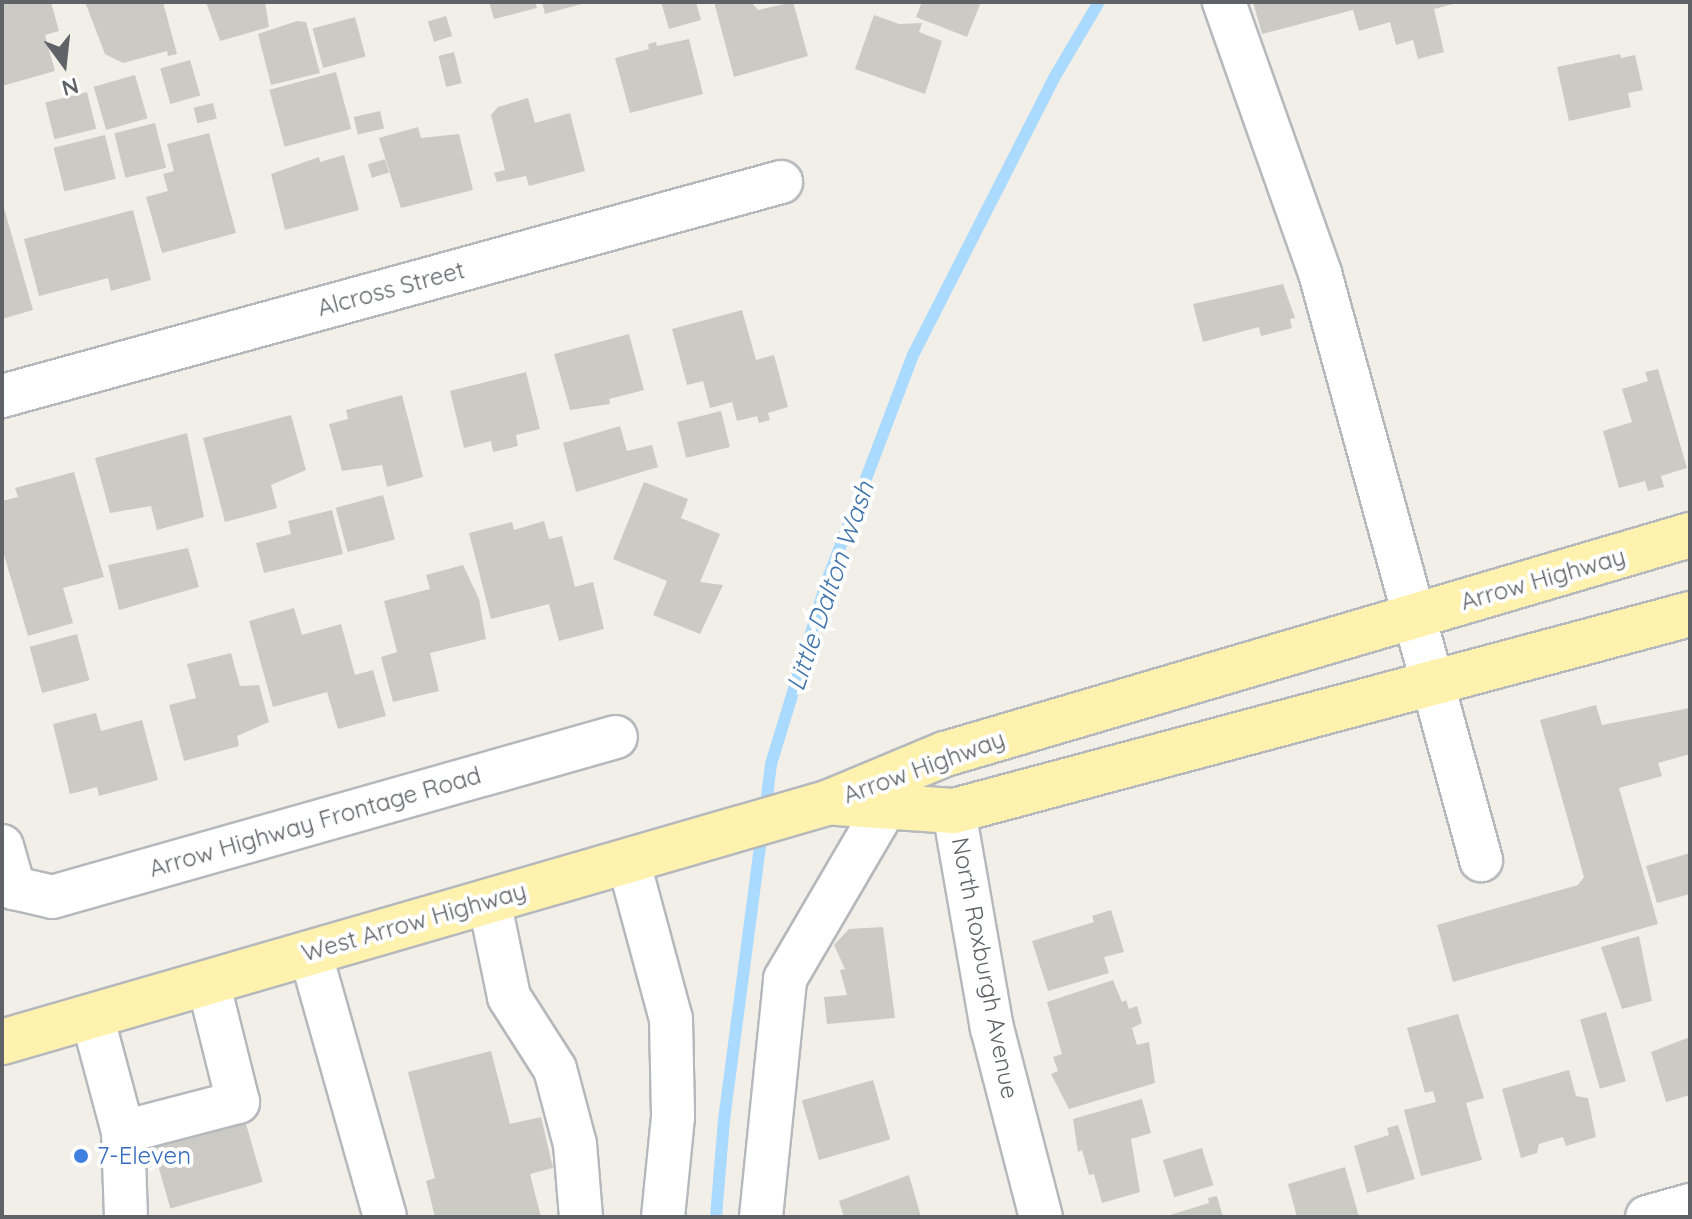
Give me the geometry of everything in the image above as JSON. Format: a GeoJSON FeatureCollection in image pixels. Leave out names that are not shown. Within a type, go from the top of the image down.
{"type":"FeatureCollection","features":[{"type":"Feature","properties":{"kind":"main road","name":"Arrow Highway"},"geometry":{"type":"LineString","coordinates":[[827,803],[945,754],[1690,535]]}},
{"type":"Feature","properties":{"kind":"main road","name":"Arrow Highway"},"geometry":{"type":"LineString","coordinates":[[827,803],[954,811],[1690,614]]}},
{"type":"Feature","properties":{"kind":"main road","name":"West Arrow Highway"},"geometry":{"type":"LineString","coordinates":[[2,1042],[700,837],[827,803]]}},
{"type":"Feature","properties":{"kind":"street"},"geometry":{"type":"LineString","coordinates":[[1224,2],[1320,273],[1481,860]]}},
{"type":"Feature","properties":{"kind":"street","name":"Alcross Street"},"geometry":{"type":"LineString","coordinates":[[2,396],[781,182]]}},
{"type":"Feature","properties":{"kind":"street","name":"Arrow Highway Frontage Road"},"geometry":{"type":"LineString","coordinates":[[2,846],[14,888],[52,897],[616,737]]}},
{"type":"Feature","properties":{"kind":"street"},"geometry":{"type":"LineString","coordinates":[[761,1217],[785,979],[886,806]]}},
{"type":"Feature","properties":{"kind":"street","name":"North Roxburgh Avenue"},"geometry":{"type":"LineString","coordinates":[[954,811],[992,1028],[1041,1217]]}},
{"type":"Feature","properties":{"kind":"street"},"geometry":{"type":"LineString","coordinates":[[634,882],[671,1019],[673,1117],[663,1217]]}},
{"type":"Feature","properties":{"kind":"street"},"geometry":{"type":"LineString","coordinates":[[489,900],[509,997],[555,1069],[575,1144],[581,1217]]}},
{"type":"Feature","properties":{"kind":"street"},"geometry":{"type":"LineString","coordinates":[[310,952],[385,1217]]}},
{"type":"Feature","properties":{"kind":"street"},"geometry":{"type":"LineString","coordinates":[[123,1132],[238,1102],[208,982]]}},
{"type":"Feature","properties":{"kind":"street"},"geometry":{"type":"LineString","coordinates":[[92,1016],[123,1132],[126,1217]]}},
{"type":"Feature","properties":{"kind":"building"},"geometry":{"type":"Polygon","coordinates":[[[2,2],[51,2],[59,31],[45,35],[55,71],[2,86],[2,2]]]}},
{"type":"Feature","properties":{"kind":"building"},"geometry":{"type":"Polygon","coordinates":[[[85,2],[163,2],[177,54],[168,56],[167,51],[123,63],[105,54],[85,2]]]}},
{"type":"Feature","properties":{"kind":"building"},"geometry":{"type":"Polygon","coordinates":[[[206,2],[265,2],[269,27],[220,41],[206,2]]]}},
{"type":"Feature","properties":{"kind":"building"},"geometry":{"type":"Polygon","coordinates":[[[489,2],[535,2],[537,8],[494,19],[489,2]]]}},
{"type":"Feature","properties":{"kind":"building"},"geometry":{"type":"Polygon","coordinates":[[[542,2],[585,2],[585,3],[545,14],[542,2]]]}},
{"type":"Feature","properties":{"kind":"building"},"geometry":{"type":"Polygon","coordinates":[[[661,2],[696,2],[701,20],[669,29],[661,2]]]}},
{"type":"Feature","properties":{"kind":"building"},"geometry":{"type":"Polygon","coordinates":[[[714,2],[751,2],[758,10],[793,2],[808,56],[734,77],[714,2]]]}},
{"type":"Feature","properties":{"kind":"building"},"geometry":{"type":"Polygon","coordinates":[[[922,2],[981,2],[967,37],[916,17],[922,2]]]}},
{"type":"Feature","properties":{"kind":"building"},"geometry":{"type":"Polygon","coordinates":[[[1253,2],[1457,3],[1434,9],[1444,52],[1418,59],[1413,40],[1396,45],[1390,22],[1359,31],[1353,10],[1262,34],[1253,2]]]}},
{"type":"Feature","properties":{"kind":"building"},"geometry":{"type":"Polygon","coordinates":[[[874,15],[899,24],[922,23],[919,32],[942,41],[925,94],[855,69],[874,15]]]}},
{"type":"Feature","properties":{"kind":"building"},"geometry":{"type":"Polygon","coordinates":[[[446,16],[452,36],[434,42],[428,22],[446,16]]]}},
{"type":"Feature","properties":{"kind":"building"},"geometry":{"type":"Polygon","coordinates":[[[355,17],[366,57],[323,68],[312,28],[355,17]]]}},
{"type":"Feature","properties":{"kind":"building"},"geometry":{"type":"Polygon","coordinates":[[[297,21],[306,22],[320,73],[271,85],[258,34],[297,21]]]}},
{"type":"Feature","properties":{"kind":"building"},"geometry":{"type":"Polygon","coordinates":[[[689,39],[703,94],[630,113],[615,58],[649,49],[648,44],[656,42],[657,46],[689,39]]]}},
{"type":"Feature","properties":{"kind":"building"},"geometry":{"type":"Polygon","coordinates":[[[454,52],[462,83],[446,87],[438,56],[454,52]]]}},
{"type":"Feature","properties":{"kind":"building"},"geometry":{"type":"Polygon","coordinates":[[[1620,54],[1621,58],[1635,55],[1643,90],[1628,93],[1631,107],[1569,121],[1557,67],[1620,54]]]}},
{"type":"Feature","properties":{"kind":"building"},"geometry":{"type":"Polygon","coordinates":[[[190,60],[200,96],[170,104],[160,69],[190,60]]]}},
{"type":"Feature","properties":{"kind":"building"},"geometry":{"type":"Polygon","coordinates":[[[336,72],[351,129],[285,147],[269,90],[336,72]]]}},
{"type":"Feature","properties":{"kind":"building"},"geometry":{"type":"Polygon","coordinates":[[[135,75],[147,118],[106,130],[94,87],[135,75]]]}},
{"type":"Feature","properties":{"kind":"building"},"geometry":{"type":"Polygon","coordinates":[[[87,92],[96,129],[54,139],[45,102],[87,92]]]}},
{"type":"Feature","properties":{"kind":"building"},"geometry":{"type":"Polygon","coordinates":[[[528,98],[535,123],[570,113],[585,171],[529,186],[526,176],[497,182],[494,173],[505,170],[491,115],[498,107],[528,98]]]}},
{"type":"Feature","properties":{"kind":"building"},"geometry":{"type":"Polygon","coordinates":[[[213,103],[217,119],[197,123],[194,108],[213,103]]]}},
{"type":"Feature","properties":{"kind":"building"},"geometry":{"type":"Polygon","coordinates":[[[380,111],[384,129],[358,135],[354,117],[380,111]]]}},
{"type":"Feature","properties":{"kind":"building"},"geometry":{"type":"Polygon","coordinates":[[[155,123],[166,168],[125,178],[114,133],[155,123]]]}},
{"type":"Feature","properties":{"kind":"building"},"geometry":{"type":"Polygon","coordinates":[[[418,127],[421,138],[459,134],[473,190],[401,208],[379,138],[418,127]]]}},
{"type":"Feature","properties":{"kind":"building"},"geometry":{"type":"Polygon","coordinates":[[[209,133],[236,233],[162,253],[146,197],[168,191],[163,174],[174,171],[167,144],[209,133]]]}},
{"type":"Feature","properties":{"kind":"building"},"geometry":{"type":"Polygon","coordinates":[[[105,135],[116,179],[64,191],[54,148],[105,135]]]}},
{"type":"Feature","properties":{"kind":"building"},"geometry":{"type":"Polygon","coordinates":[[[344,155],[359,210],[285,230],[271,174],[319,157],[320,162],[344,155]]]}},
{"type":"Feature","properties":{"kind":"building"},"geometry":{"type":"Polygon","coordinates":[[[385,159],[389,172],[372,178],[368,164],[385,159]]]}},
{"type":"Feature","properties":{"kind":"building"},"geometry":{"type":"Polygon","coordinates":[[[2,201],[33,310],[2,319],[2,201]]]}},
{"type":"Feature","properties":{"kind":"building"},"geometry":{"type":"Polygon","coordinates":[[[133,210],[151,280],[111,291],[108,278],[39,296],[24,239],[133,210]]]}},
{"type":"Feature","properties":{"kind":"building"},"geometry":{"type":"Polygon","coordinates":[[[1283,284],[1295,318],[1290,319],[1292,328],[1261,336],[1259,327],[1203,342],[1193,304],[1283,284]]]}},
{"type":"Feature","properties":{"kind":"building"},"geometry":{"type":"Polygon","coordinates":[[[742,310],[756,360],[774,355],[788,407],[768,413],[770,420],[759,423],[757,416],[737,421],[732,402],[710,408],[703,381],[687,385],[672,329],[742,310]]]}},
{"type":"Feature","properties":{"kind":"building"},"geometry":{"type":"Polygon","coordinates":[[[629,334],[644,390],[609,399],[610,404],[570,410],[554,354],[629,334]]]}},
{"type":"Feature","properties":{"kind":"building"},"geometry":{"type":"Polygon","coordinates":[[[1658,369],[1687,468],[1661,476],[1664,487],[1648,491],[1645,481],[1619,488],[1603,431],[1632,422],[1622,389],[1648,381],[1645,372],[1658,369]]]}},
{"type":"Feature","properties":{"kind":"building"},"geometry":{"type":"Polygon","coordinates":[[[526,372],[540,429],[516,435],[518,446],[493,452],[491,441],[464,448],[450,391],[526,372]]]}},
{"type":"Feature","properties":{"kind":"building"},"geometry":{"type":"Polygon","coordinates":[[[402,395],[423,477],[387,487],[382,465],[342,471],[329,424],[348,419],[346,410],[402,395]]]}},
{"type":"Feature","properties":{"kind":"building"},"geometry":{"type":"Polygon","coordinates":[[[721,411],[730,447],[686,458],[677,422],[721,411]]]}},
{"type":"Feature","properties":{"kind":"building"},"geometry":{"type":"Polygon","coordinates":[[[291,415],[306,470],[271,485],[277,508],[225,522],[203,438],[291,415]]]}},
{"type":"Feature","properties":{"kind":"building"},"geometry":{"type":"Polygon","coordinates":[[[620,426],[627,451],[652,445],[658,467],[576,492],[563,443],[620,426]]]}},
{"type":"Feature","properties":{"kind":"building"},"geometry":{"type":"Polygon","coordinates":[[[187,433],[204,517],[157,530],[151,506],[110,513],[95,458],[187,433]]]}},
{"type":"Feature","properties":{"kind":"building"},"geometry":{"type":"Polygon","coordinates":[[[74,472],[104,577],[63,588],[73,623],[28,636],[4,555],[2,501],[18,497],[15,488],[74,472]]]}},
{"type":"Feature","properties":{"kind":"building"},"geometry":{"type":"Polygon","coordinates":[[[644,482],[688,499],[681,518],[720,534],[700,582],[723,585],[700,634],[653,615],[667,581],[613,559],[644,482]]]}},
{"type":"Feature","properties":{"kind":"building"},"geometry":{"type":"Polygon","coordinates":[[[383,495],[395,539],[348,552],[336,508],[383,495]]]}},
{"type":"Feature","properties":{"kind":"building"},"geometry":{"type":"Polygon","coordinates":[[[332,510],[343,554],[264,573],[256,543],[291,534],[288,521],[332,510]]]}},
{"type":"Feature","properties":{"kind":"building"},"geometry":{"type":"Polygon","coordinates":[[[544,521],[549,539],[562,536],[575,587],[593,582],[604,629],[559,641],[549,604],[491,619],[469,533],[512,522],[514,530],[544,521]]]}},
{"type":"Feature","properties":{"kind":"building"},"geometry":{"type":"Polygon","coordinates":[[[188,548],[199,587],[119,610],[108,565],[188,548]]]}},
{"type":"Feature","properties":{"kind":"building"},"geometry":{"type":"Polygon","coordinates":[[[463,565],[479,599],[486,639],[430,653],[439,691],[393,702],[381,657],[397,652],[384,601],[430,589],[426,575],[463,565]]]}},
{"type":"Feature","properties":{"kind":"building"},"geometry":{"type":"Polygon","coordinates":[[[294,608],[302,635],[341,624],[355,675],[373,670],[386,716],[338,729],[327,692],[273,707],[249,621],[294,608]]]}},
{"type":"Feature","properties":{"kind":"building"},"geometry":{"type":"Polygon","coordinates":[[[77,634],[89,680],[42,693],[30,647],[77,634]]]}},
{"type":"Feature","properties":{"kind":"building"},"geometry":{"type":"Polygon","coordinates":[[[231,653],[240,686],[259,685],[269,722],[237,736],[239,746],[184,761],[169,705],[196,698],[187,664],[231,653]]]}},
{"type":"Feature","properties":{"kind":"building"},"geometry":{"type":"Polygon","coordinates":[[[1596,705],[1602,725],[1690,708],[1690,754],[1658,763],[1662,776],[1619,788],[1658,924],[1453,982],[1437,925],[1578,885],[1584,877],[1540,720],[1596,705]]]}},
{"type":"Feature","properties":{"kind":"building"},"geometry":{"type":"Polygon","coordinates":[[[96,713],[101,731],[142,720],[158,780],[99,796],[97,787],[70,794],[53,724],[96,713]]]}},
{"type":"Feature","properties":{"kind":"building"},"geometry":{"type":"Polygon","coordinates":[[[1690,853],[1690,894],[1657,903],[1646,866],[1690,853]]]}},
{"type":"Feature","properties":{"kind":"building"},"geometry":{"type":"Polygon","coordinates":[[[1111,910],[1124,952],[1104,957],[1109,973],[1048,991],[1032,941],[1094,922],[1092,916],[1111,910]]]}},
{"type":"Feature","properties":{"kind":"building"},"geometry":{"type":"Polygon","coordinates":[[[883,927],[895,1018],[827,1024],[824,997],[847,995],[840,970],[845,969],[834,945],[849,929],[883,927]]]}},
{"type":"Feature","properties":{"kind":"building"},"geometry":{"type":"Polygon","coordinates":[[[1639,936],[1652,1001],[1622,1009],[1601,947],[1639,936]]]}},
{"type":"Feature","properties":{"kind":"building"},"geometry":{"type":"Polygon","coordinates":[[[1113,980],[1122,1002],[1126,1000],[1129,1009],[1137,1006],[1142,1023],[1132,1028],[1137,1045],[1149,1042],[1155,1083],[1069,1109],[1051,1074],[1058,1071],[1053,1057],[1062,1054],[1047,1002],[1113,980]]]}},
{"type":"Feature","properties":{"kind":"building"},"geometry":{"type":"Polygon","coordinates":[[[1606,1012],[1626,1081],[1600,1089],[1580,1019],[1606,1012]]]}},
{"type":"Feature","properties":{"kind":"building"},"geometry":{"type":"Polygon","coordinates":[[[1458,1014],[1484,1098],[1466,1103],[1482,1160],[1421,1176],[1404,1110],[1436,1102],[1433,1091],[1425,1093],[1407,1028],[1458,1014]]]}},
{"type":"Feature","properties":{"kind":"building"},"geometry":{"type":"Polygon","coordinates":[[[1690,1037],[1690,1095],[1666,1102],[1651,1052],[1690,1037]]]}},
{"type":"Feature","properties":{"kind":"building"},"geometry":{"type":"Polygon","coordinates":[[[491,1051],[510,1124],[541,1117],[553,1168],[530,1174],[541,1217],[435,1217],[426,1181],[435,1178],[408,1072],[491,1051]]]}},
{"type":"Feature","properties":{"kind":"building"},"geometry":{"type":"Polygon","coordinates":[[[1569,1070],[1576,1096],[1588,1098],[1596,1137],[1566,1146],[1563,1137],[1539,1144],[1537,1153],[1521,1158],[1502,1089],[1569,1070]]]}},
{"type":"Feature","properties":{"kind":"building"},"geometry":{"type":"Polygon","coordinates":[[[873,1080],[890,1140],[819,1160],[802,1100],[873,1080]]]}},
{"type":"Feature","properties":{"kind":"building"},"geometry":{"type":"Polygon","coordinates":[[[1142,1099],[1151,1133],[1131,1139],[1140,1192],[1102,1203],[1094,1174],[1089,1175],[1082,1150],[1078,1152],[1073,1119],[1142,1099]]]}},
{"type":"Feature","properties":{"kind":"building"},"geometry":{"type":"Polygon","coordinates":[[[242,1110],[263,1182],[170,1209],[150,1136],[242,1110]]]}},
{"type":"Feature","properties":{"kind":"building"},"geometry":{"type":"Polygon","coordinates":[[[1398,1125],[1415,1179],[1367,1193],[1354,1146],[1389,1135],[1387,1128],[1398,1125]]]}},
{"type":"Feature","properties":{"kind":"building"},"geometry":{"type":"Polygon","coordinates":[[[1202,1148],[1213,1185],[1174,1197],[1163,1160],[1202,1148]]]}},
{"type":"Feature","properties":{"kind":"building"},"geometry":{"type":"Polygon","coordinates":[[[1345,1167],[1359,1217],[1297,1217],[1288,1184],[1345,1167]]]}},
{"type":"Feature","properties":{"kind":"building"},"geometry":{"type":"Polygon","coordinates":[[[909,1175],[921,1217],[844,1217],[839,1201],[909,1175]]]}},
{"type":"Feature","properties":{"kind":"building"},"geometry":{"type":"Polygon","coordinates":[[[1217,1196],[1223,1217],[1164,1217],[1209,1203],[1208,1198],[1217,1196]]]}},
{"type":"Feature","properties":{"kind":"waterway","name":"Little Dalton Wash"},"geometry":{"type":"LineString","coordinates":[[765,813],[771,764],[826,584],[913,355],[1054,78],[1099,2]]}},
{"type":"Feature","properties":{"kind":"waterway","name":"Little Dalton Wash"},"geometry":{"type":"LineString","coordinates":[[716,1217],[724,1120],[762,831]]}},
{"type":"Feature","properties":{"kind":"place","name":"7-Eleven"},"geometry":{"type":"Point","coordinates":[81,1156]}}]}
